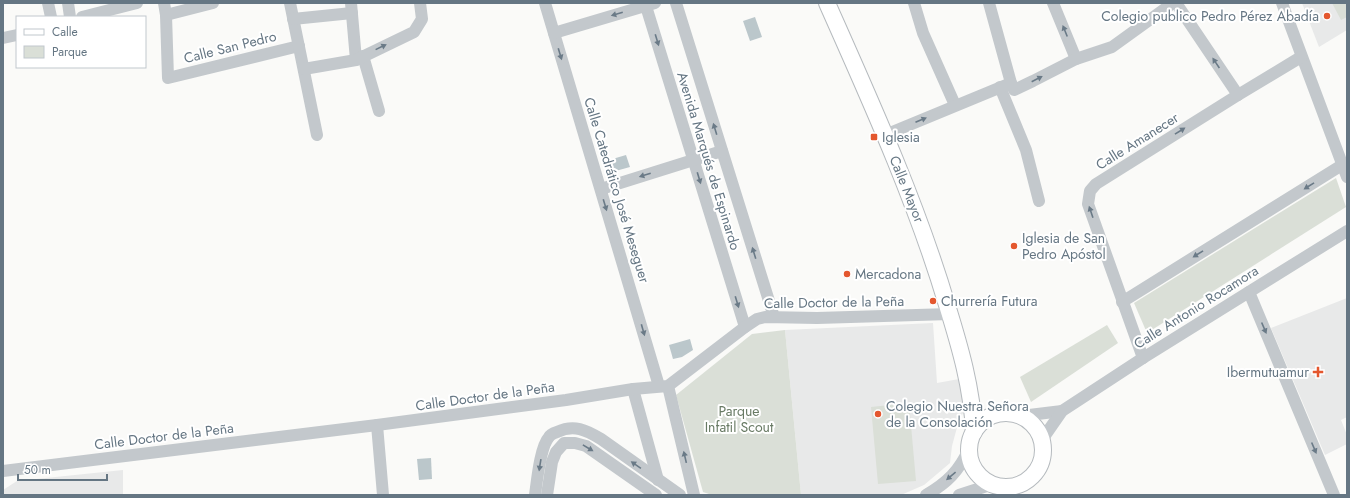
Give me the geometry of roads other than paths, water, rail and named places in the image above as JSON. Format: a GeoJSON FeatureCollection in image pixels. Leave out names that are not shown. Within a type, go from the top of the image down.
{"type":"FeatureCollection","features":[{"type":"Feature","properties":{"kind":"main road","name":"Calle Mayor"},"geometry":{"type":"LineString","coordinates":[[828,3],[885,135],[922,228],[950,314],[968,381],[974,432]]}},
{"type":"Feature","properties":{"kind":"main road","name":"Calle Mayor"},"geometry":{"type":"LineString","coordinates":[[968,381],[985,406],[997,414]]}},
{"type":"Feature","properties":{"kind":"main road"},"geometry":{"type":"LineString","coordinates":[[1005,413],[1021,416],[1035,427],[1042,442],[1042,455],[1039,468],[1017,490],[1012,487],[998,488],[985,480],[976,470],[970,458],[969,449],[974,432],[984,421],[997,414],[1005,413]]}},
{"type":"Feature","properties":{"kind":"street"},"geometry":{"type":"LineString","coordinates":[[48,3],[51,16]]}},
{"type":"Feature","properties":{"kind":"street"},"geometry":{"type":"LineString","coordinates":[[68,3],[70,16]]}},
{"type":"Feature","properties":{"kind":"street"},"geometry":{"type":"LineString","coordinates":[[84,16],[100,8],[137,3]]}},
{"type":"Feature","properties":{"kind":"street"},"geometry":{"type":"LineString","coordinates":[[165,9],[213,3]]}},
{"type":"Feature","properties":{"kind":"street"},"geometry":{"type":"LineString","coordinates":[[290,3],[317,135]]}},
{"type":"Feature","properties":{"kind":"street"},"geometry":{"type":"LineString","coordinates":[[304,69],[360,58],[414,32],[422,19],[420,3]]}},
{"type":"Feature","properties":{"kind":"street","name":"Calle Catedrático José Meseguer"},"geometry":{"type":"LineString","coordinates":[[545,3],[601,189],[664,386],[694,495]]}},
{"type":"Feature","properties":{"kind":"street","name":"Avenida Marqués de Espinardo"},"geometry":{"type":"LineString","coordinates":[[676,3],[774,317]]}},
{"type":"Feature","properties":{"kind":"street"},"geometry":{"type":"LineString","coordinates":[[914,3],[923,33],[955,105]]}},
{"type":"Feature","properties":{"kind":"street"},"geometry":{"type":"LineString","coordinates":[[989,3],[1006,85],[1026,150],[1039,201]]}},
{"type":"Feature","properties":{"kind":"street"},"geometry":{"type":"LineString","coordinates":[[1053,3],[1076,59]]}},
{"type":"Feature","properties":{"kind":"street"},"geometry":{"type":"LineString","coordinates":[[1006,85],[1014,90],[1033,82],[1076,59],[1112,47],[1173,3]]}},
{"type":"Feature","properties":{"kind":"street"},"geometry":{"type":"LineString","coordinates":[[1176,3],[1238,95]]}},
{"type":"Feature","properties":{"kind":"street"},"geometry":{"type":"LineString","coordinates":[[1282,3],[1347,177]]}},
{"type":"Feature","properties":{"kind":"street"},"geometry":{"type":"LineString","coordinates":[[554,33],[649,4]]}},
{"type":"Feature","properties":{"kind":"street","name":"Avenida Marqués de Espinardo"},"geometry":{"type":"LineString","coordinates":[[649,4],[744,327]]}},
{"type":"Feature","properties":{"kind":"street"},"geometry":{"type":"LineString","coordinates":[[293,19],[351,8],[360,58],[379,111]]}},
{"type":"Feature","properties":{"kind":"street","name":"Calle San Pedro"},"geometry":{"type":"LineString","coordinates":[[165,9],[168,78],[299,46]]}},
{"type":"Feature","properties":{"kind":"street"},"geometry":{"type":"LineString","coordinates":[[3,38],[16,36]]}},
{"type":"Feature","properties":{"kind":"street","name":"Calle Amanecer"},"geometry":{"type":"LineString","coordinates":[[1143,358],[1088,204],[1090,191],[1096,184],[1301,57]]}},
{"type":"Feature","properties":{"kind":"street"},"geometry":{"type":"LineString","coordinates":[[885,135],[1006,85]]}},
{"type":"Feature","properties":{"kind":"street"},"geometry":{"type":"LineString","coordinates":[[601,189],[722,151]]}},
{"type":"Feature","properties":{"kind":"street"},"geometry":{"type":"LineString","coordinates":[[1122,302],[1342,165]]}},
{"type":"Feature","properties":{"kind":"street","name":"Calle Antonio Rocamora"},"geometry":{"type":"LineString","coordinates":[[1042,442],[1062,411],[1143,358],[1347,231]]}},
{"type":"Feature","properties":{"kind":"street"},"geometry":{"type":"LineString","coordinates":[[1249,292],[1334,495]]}},
{"type":"Feature","properties":{"kind":"street","name":"Calle Doctor de la Peña"},"geometry":{"type":"LineString","coordinates":[[3,471],[377,425],[566,400],[633,389],[664,386],[744,327],[757,319],[765,317],[817,318],[950,314]]}},
{"type":"Feature","properties":{"kind":"street"},"geometry":{"type":"LineString","coordinates":[[633,389],[658,480]]}},
{"type":"Feature","properties":{"kind":"street","name":"Calle Antonio Rocamora"},"geometry":{"type":"LineString","coordinates":[[1021,416],[1062,411]]}},
{"type":"Feature","properties":{"kind":"street"},"geometry":{"type":"LineString","coordinates":[[377,425],[383,495]]}},
{"type":"Feature","properties":{"kind":"street"},"geometry":{"type":"LineString","coordinates":[[535,495],[542,453],[549,437],[558,432],[573,428],[589,432],[601,439],[680,495]]}},
{"type":"Feature","properties":{"kind":"street"},"geometry":{"type":"LineString","coordinates":[[547,495],[552,462],[556,452],[564,444],[575,443],[586,446],[656,495]]}},
{"type":"Feature","properties":{"kind":"street"},"geometry":{"type":"LineString","coordinates":[[926,495],[956,472],[969,449]]}},
{"type":"Feature","properties":{"kind":"street"},"geometry":{"type":"LineString","coordinates":[[959,495],[998,488]]}},
{"type":"Feature","properties":{"kind":"place","name":"Colegio publico Pedro Pérez Abadía"},"geometry":{"type":"Point","coordinates":[1327,16]}},
{"type":"Feature","properties":{"kind":"place","name":"Iglesia"},"geometry":{"type":"Point","coordinates":[874,137]}},
{"type":"Feature","properties":{"kind":"place","name":"Iglesia de San Pedro Apóstol"},"geometry":{"type":"Point","coordinates":[1014,246]}},
{"type":"Feature","properties":{"kind":"place","name":"Mercadona"},"geometry":{"type":"Point","coordinates":[847,274]}},
{"type":"Feature","properties":{"kind":"place","name":"Churrería Futura"},"geometry":{"type":"Point","coordinates":[933,301]}},
{"type":"Feature","properties":{"kind":"place","name":"Ibermutuamur"},"geometry":{"type":"Point","coordinates":[1318,372]}},
{"type":"Feature","properties":{"kind":"place","name":"Colegio Nuestra Señora de la Consolación"},"geometry":{"type":"Point","coordinates":[878,414]}},
{"type":"Feature","properties":{"kind":"park label","name":"Parque Infatil Scout"},"geometry":{"type":"Point","coordinates":[739,420]}}]}
